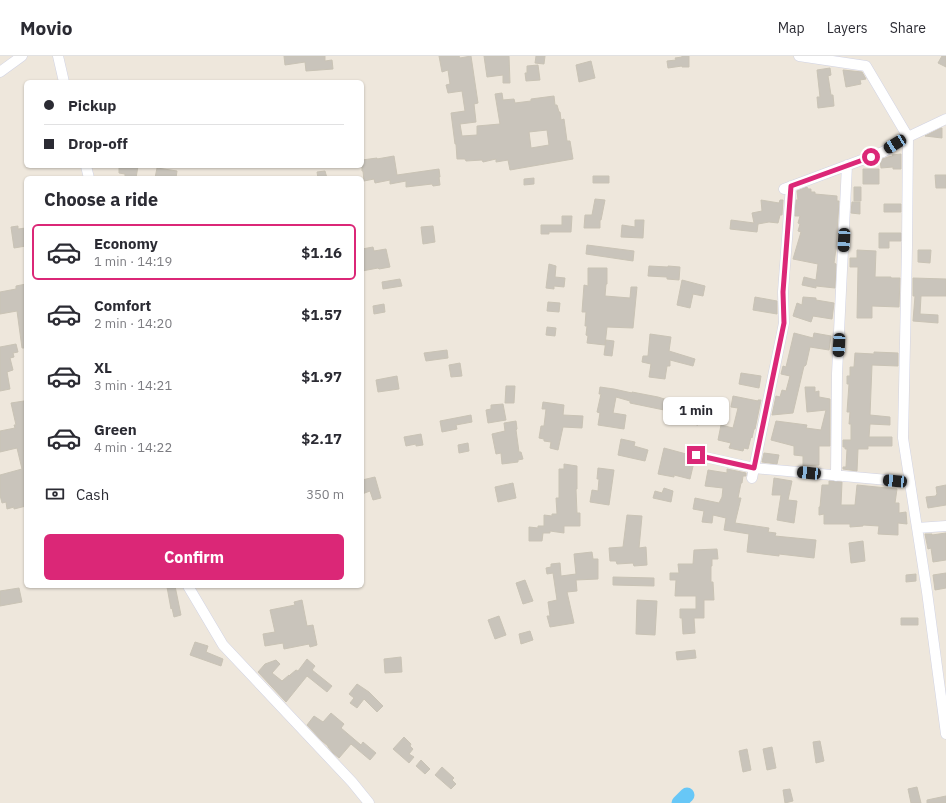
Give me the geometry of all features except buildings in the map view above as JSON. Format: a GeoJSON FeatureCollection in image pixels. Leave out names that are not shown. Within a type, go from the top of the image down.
{"type":"FeatureCollection","features":[{"type":"Feature","properties":{"kind":"street"},"geometry":{"type":"LineString","coordinates":[[0,72],[22,56]]}},
{"type":"Feature","properties":{"kind":"street"},"geometry":{"type":"LineString","coordinates":[[58,56],[64,80]]}},
{"type":"Feature","properties":{"kind":"street"},"geometry":{"type":"LineString","coordinates":[[799,56],[867,61],[908,137],[903,438],[927,592],[946,734]]}},
{"type":"Feature","properties":{"kind":"street"},"geometry":{"type":"LineString","coordinates":[[753,473],[784,323],[783,292],[788,187],[883,152],[908,137],[946,119]]}},
{"type":"Feature","properties":{"kind":"street"},"geometry":{"type":"LineString","coordinates":[[836,476],[837,374],[847,165]]}},
{"type":"Feature","properties":{"kind":"street"},"geometry":{"type":"LineString","coordinates":[[696,455],[753,473],[836,476],[910,482]]}},
{"type":"Feature","properties":{"kind":"street"},"geometry":{"type":"LineString","coordinates":[[917,528],[946,526]]}},
{"type":"Feature","properties":{"kind":"street"},"geometry":{"type":"LineString","coordinates":[[189,588],[223,645],[352,782],[368,803]]}},
{"type":"Feature","properties":{"kind":"waterway"},"geometry":{"type":"LineString","coordinates":[[679,803],[687,795]]}},
{"type":"Feature","properties":{"kind":"route"},"geometry":{"type":"LineString","coordinates":[[696,455],[754,468],[784,323],[783,292],[791,186],[871,157]]}}]}
